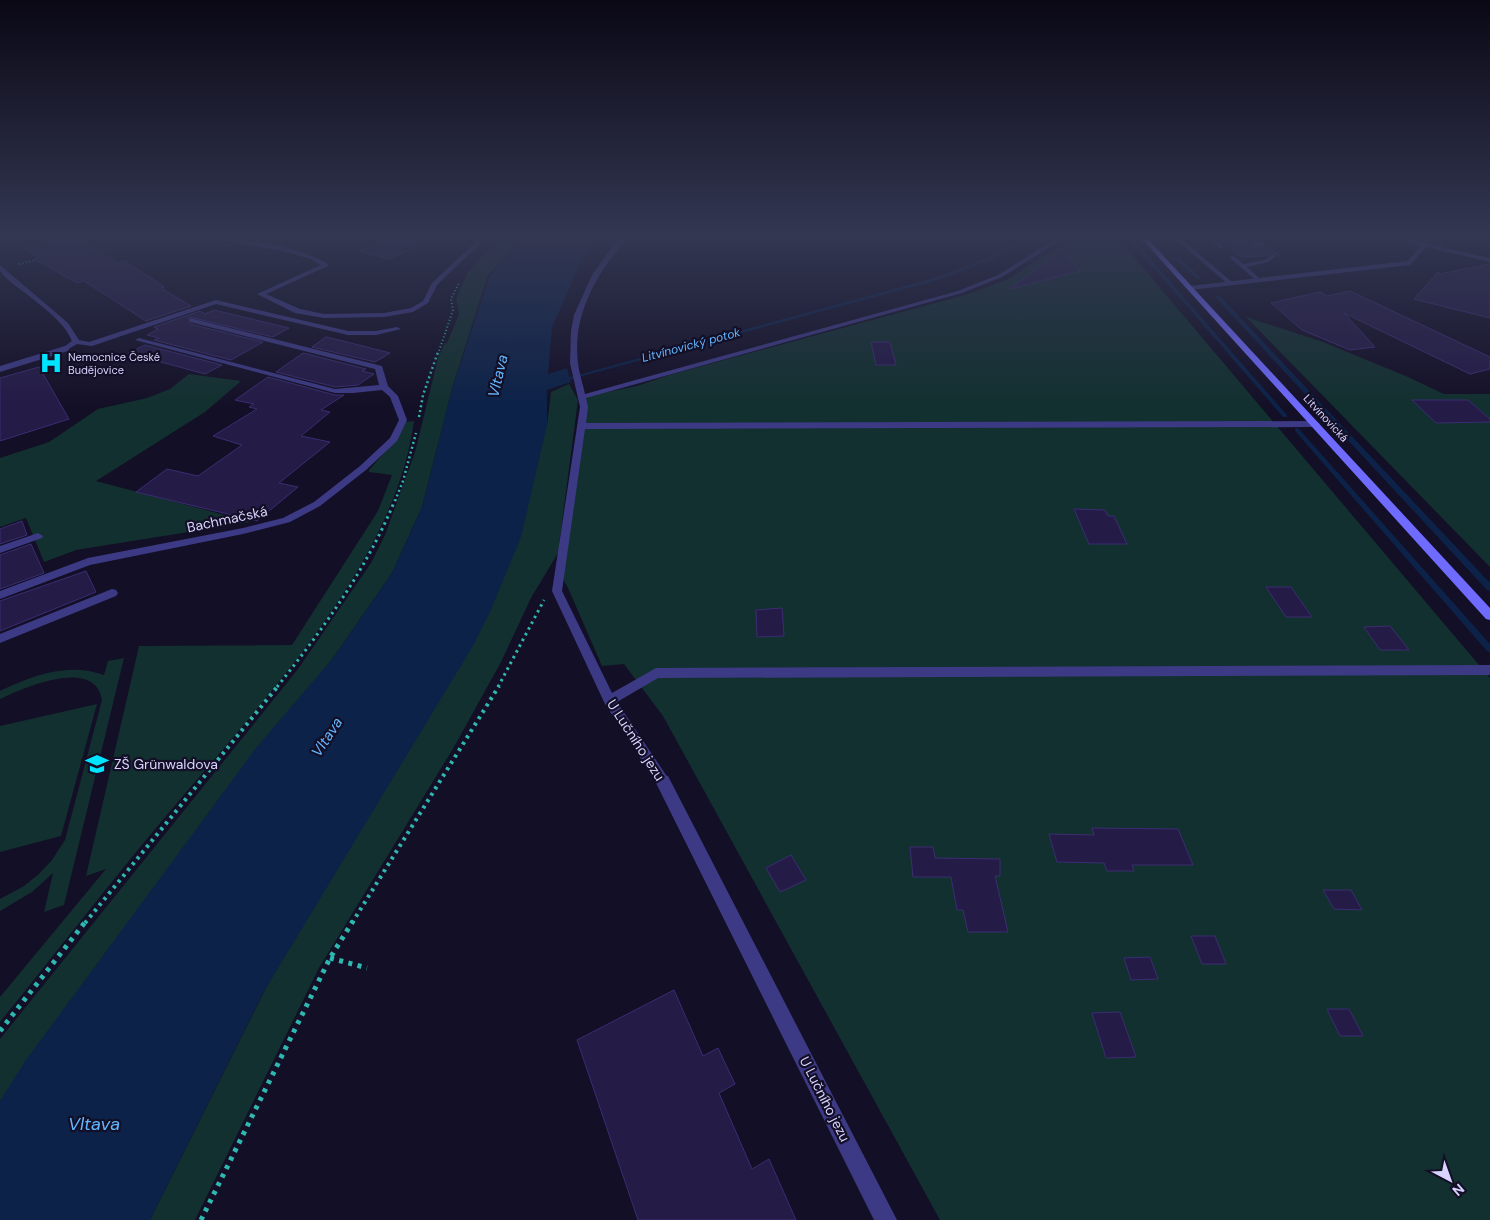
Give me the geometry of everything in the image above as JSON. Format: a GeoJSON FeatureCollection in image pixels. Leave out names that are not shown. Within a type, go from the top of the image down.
{"type":"FeatureCollection","features":[{"type":"Feature","properties":{"kind":"main road","name":"Litvínovická"},"geometry":{"type":"LineString","coordinates":[[1195,294],[1490,616]]}},
{"type":"Feature","properties":{"kind":"street"},"geometry":{"type":"LineString","coordinates":[[0,369],[49,359],[65,349]]}},
{"type":"Feature","properties":{"kind":"street","name":"U Lučního jezu"},"geometry":{"type":"LineString","coordinates":[[663,781],[886,1220]]}},
{"type":"Feature","properties":{"kind":"lane"},"geometry":{"type":"LineString","coordinates":[[28,294],[68,325],[75,335],[76,342]]}},
{"type":"Feature","properties":{"kind":"lane"},"geometry":{"type":"LineString","coordinates":[[260,294],[298,311],[324,316],[403,312],[422,306],[430,294]]}},
{"type":"Feature","properties":{"kind":"lane","name":"U Lučního jezu"},"geometry":{"type":"LineString","coordinates":[[586,294],[575,331],[574,363],[584,407],[557,591],[609,701],[663,781]]}},
{"type":"Feature","properties":{"kind":"lane"},"geometry":{"type":"LineString","coordinates":[[580,392],[953,294]]}},
{"type":"Feature","properties":{"kind":"lane"},"geometry":{"type":"LineString","coordinates":[[65,349],[76,342],[89,344],[216,302],[348,333],[376,333],[397,329]]}},
{"type":"Feature","properties":{"kind":"lane"},"geometry":{"type":"LineString","coordinates":[[139,340],[335,391],[384,387],[379,368],[193,320]]}},
{"type":"Feature","properties":{"kind":"lane","name":"Bachmačská"},"geometry":{"type":"LineString","coordinates":[[0,595],[88,562],[243,531],[286,520],[303,512],[348,480],[394,438],[403,420],[394,396],[384,387]]}},
{"type":"Feature","properties":{"kind":"lane"},"geometry":{"type":"LineString","coordinates":[[582,426],[1316,424]]}},
{"type":"Feature","properties":{"kind":"lane"},"geometry":{"type":"LineString","coordinates":[[0,550],[38,536]]}},
{"type":"Feature","properties":{"kind":"lane"},"geometry":{"type":"LineString","coordinates":[[0,639],[112,593]]}},
{"type":"Feature","properties":{"kind":"lane"},"geometry":{"type":"LineString","coordinates":[[609,701],[656,673],[1490,670]]}},
{"type":"Feature","properties":{"kind":"path"},"geometry":{"type":"LineString","coordinates":[[419,419],[423,395],[453,310],[451,299],[454,294]]}},
{"type":"Feature","properties":{"kind":"path"},"geometry":{"type":"LineString","coordinates":[[0,1031],[60,953],[317,636],[380,539],[412,452],[417,427]]}},
{"type":"Feature","properties":{"kind":"path"},"geometry":{"type":"LineString","coordinates":[[200,1220],[330,958],[501,682],[559,572]]}},
{"type":"Feature","properties":{"kind":"path"},"geometry":{"type":"LineString","coordinates":[[330,958],[367,968]]}},
{"type":"Feature","properties":{"kind":"green space"},"geometry":{"type":"Polygon","coordinates":[[[458,294],[482,294],[453,385],[422,507],[392,573],[333,658],[0,1101],[0,1039],[298,669],[371,563],[385,535],[415,452],[438,358],[445,343],[447,343],[459,314],[456,299],[458,294]]]}},
{"type":"Feature","properties":{"kind":"green space"},"geometry":{"type":"Polygon","coordinates":[[[1165,294],[1490,678],[1490,1220],[940,1220],[663,716],[624,664],[602,666],[568,588],[559,572],[582,397],[637,386],[669,375],[965,295],[1165,294]]]}},
{"type":"Feature","properties":{"kind":"green space"},"geometry":{"type":"Polygon","coordinates":[[[1246,317],[1323,342],[1444,394],[1490,394],[1490,567],[1246,317]]]}},
{"type":"Feature","properties":{"kind":"green space"},"geometry":{"type":"Polygon","coordinates":[[[189,374],[241,381],[205,412],[96,481],[251,522],[76,550],[44,562],[26,518],[0,527],[0,458],[49,442],[98,409],[147,398],[170,389],[189,374]]]}},
{"type":"Feature","properties":{"kind":"green space"},"geometry":{"type":"Polygon","coordinates":[[[569,384],[578,400],[558,553],[531,598],[501,662],[454,747],[319,968],[195,1220],[150,1220],[547,425],[551,392],[569,384]]]}},
{"type":"Feature","properties":{"kind":"green space"},"geometry":{"type":"Polygon","coordinates":[[[414,421],[402,475],[380,529],[351,581],[317,632],[0,1022],[0,997],[106,869],[86,876],[139,646],[292,645],[378,511],[392,475],[369,472],[369,470],[398,437],[405,422],[414,421]]]}},
{"type":"Feature","properties":{"kind":"green space"},"geometry":{"type":"Polygon","coordinates":[[[124,658],[64,905],[44,912],[53,873],[32,892],[0,911],[0,899],[24,886],[39,874],[52,860],[65,840],[102,700],[97,687],[86,680],[73,677],[41,683],[0,699],[0,691],[38,675],[64,670],[91,671],[104,675],[108,661],[124,658]]]}},
{"type":"Feature","properties":{"kind":"green space"},"geometry":{"type":"Polygon","coordinates":[[[97,704],[61,836],[0,852],[0,726],[97,704]]]}},
{"type":"Feature","properties":{"kind":"water","name":"Vltava"},"geometry":{"type":"Polygon","coordinates":[[[484,294],[567,294],[552,328],[548,374],[567,368],[571,382],[547,390],[547,425],[521,537],[490,612],[474,644],[263,993],[150,1220],[0,1220],[0,1101],[26,1060],[256,748],[333,658],[392,573],[422,507],[453,385],[484,294]]]}},
{"type":"Feature","properties":{"kind":"building"},"geometry":{"type":"Polygon","coordinates":[[[104,294],[171,294],[191,306],[146,321],[104,294]]]}},
{"type":"Feature","properties":{"kind":"building"},"geometry":{"type":"Polygon","coordinates":[[[1311,294],[1323,294],[1327,296],[1356,294],[1490,357],[1490,369],[1470,374],[1344,313],[1375,347],[1350,350],[1302,330],[1271,303],[1311,294]]]}},
{"type":"Feature","properties":{"kind":"building"},"geometry":{"type":"Polygon","coordinates":[[[1419,294],[1490,294],[1490,318],[1414,299],[1419,294]]]}},
{"type":"Feature","properties":{"kind":"building"},"geometry":{"type":"Polygon","coordinates":[[[214,310],[289,328],[273,337],[189,317],[190,324],[263,342],[231,360],[154,340],[159,338],[147,335],[158,329],[154,327],[200,311],[205,314],[214,310]]]}},
{"type":"Feature","properties":{"kind":"building"},"geometry":{"type":"Polygon","coordinates":[[[326,337],[390,353],[375,362],[312,347],[326,337]]]}},
{"type":"Feature","properties":{"kind":"building"},"geometry":{"type":"Polygon","coordinates":[[[871,342],[890,342],[896,365],[876,365],[871,342]]]}},
{"type":"Feature","properties":{"kind":"building"},"geometry":{"type":"Polygon","coordinates":[[[145,345],[222,365],[205,374],[128,353],[145,345]]]}},
{"type":"Feature","properties":{"kind":"building"},"geometry":{"type":"Polygon","coordinates":[[[303,353],[366,369],[362,371],[374,374],[358,385],[335,387],[276,372],[303,353]]]}},
{"type":"Feature","properties":{"kind":"building"},"geometry":{"type":"Polygon","coordinates":[[[39,367],[69,419],[0,441],[0,378],[39,367]]]}},
{"type":"Feature","properties":{"kind":"building"},"geometry":{"type":"Polygon","coordinates":[[[268,377],[335,395],[344,395],[321,410],[330,412],[301,436],[330,442],[279,483],[298,487],[257,521],[136,492],[167,469],[198,476],[242,445],[213,436],[257,409],[249,407],[254,404],[235,400],[268,377]]]}},
{"type":"Feature","properties":{"kind":"building"},"geometry":{"type":"Polygon","coordinates":[[[1412,400],[1468,400],[1490,419],[1490,422],[1436,423],[1412,400]]]}},
{"type":"Feature","properties":{"kind":"building"},"geometry":{"type":"Polygon","coordinates":[[[1074,509],[1105,510],[1108,516],[1114,516],[1127,544],[1089,544],[1074,509]]]}},
{"type":"Feature","properties":{"kind":"building"},"geometry":{"type":"Polygon","coordinates":[[[22,521],[27,535],[0,544],[0,529],[22,521]]]}},
{"type":"Feature","properties":{"kind":"building"},"geometry":{"type":"Polygon","coordinates":[[[31,544],[44,573],[0,589],[0,555],[31,544]]]}},
{"type":"Feature","properties":{"kind":"building"},"geometry":{"type":"Polygon","coordinates":[[[86,571],[96,592],[0,631],[0,601],[86,571]]]}},
{"type":"Feature","properties":{"kind":"building"},"geometry":{"type":"Polygon","coordinates":[[[1266,587],[1291,587],[1312,617],[1286,617],[1266,587]]]}},
{"type":"Feature","properties":{"kind":"building"},"geometry":{"type":"Polygon","coordinates":[[[782,608],[784,636],[757,637],[756,610],[782,608]]]}},
{"type":"Feature","properties":{"kind":"building"},"geometry":{"type":"Polygon","coordinates":[[[1390,626],[1409,650],[1380,650],[1364,627],[1390,626]]]}},
{"type":"Feature","properties":{"kind":"building"},"geometry":{"type":"Polygon","coordinates":[[[1092,828],[1178,829],[1193,865],[1132,865],[1134,871],[1107,871],[1104,863],[1057,862],[1049,834],[1094,835],[1092,828]]]}},
{"type":"Feature","properties":{"kind":"building"},"geometry":{"type":"Polygon","coordinates":[[[910,847],[933,847],[935,858],[1000,859],[1000,876],[995,876],[1008,932],[968,932],[963,910],[957,910],[951,877],[913,877],[910,847]]]}},
{"type":"Feature","properties":{"kind":"building"},"geometry":{"type":"Polygon","coordinates":[[[791,855],[806,880],[780,892],[766,868],[791,855]]]}},
{"type":"Feature","properties":{"kind":"building"},"geometry":{"type":"Polygon","coordinates":[[[1323,890],[1351,890],[1362,910],[1334,909],[1323,890]]]}},
{"type":"Feature","properties":{"kind":"building"},"geometry":{"type":"Polygon","coordinates":[[[1191,936],[1215,936],[1226,964],[1202,964],[1191,936]]]}},
{"type":"Feature","properties":{"kind":"building"},"geometry":{"type":"Polygon","coordinates":[[[1150,957],[1158,979],[1131,980],[1124,958],[1150,957]]]}},
{"type":"Feature","properties":{"kind":"building"},"geometry":{"type":"Polygon","coordinates":[[[674,990],[703,1056],[718,1048],[735,1084],[719,1093],[752,1169],[769,1159],[796,1220],[638,1220],[577,1040],[674,990]]]}},
{"type":"Feature","properties":{"kind":"building"},"geometry":{"type":"Polygon","coordinates":[[[1327,1009],[1349,1009],[1363,1036],[1340,1036],[1327,1009]]]}},
{"type":"Feature","properties":{"kind":"building"},"geometry":{"type":"Polygon","coordinates":[[[1120,1012],[1136,1057],[1106,1058],[1092,1013],[1120,1012]]]}},
{"type":"Feature","properties":{"kind":"waterway","name":"Litvínovický potok"},"geometry":{"type":"LineString","coordinates":[[562,380],[881,294]]}},
{"type":"Feature","properties":{"kind":"waterway"},"geometry":{"type":"LineString","coordinates":[[1179,294],[1285,416]]}},
{"type":"Feature","properties":{"kind":"waterway"},"geometry":{"type":"LineString","coordinates":[[1218,297],[1490,588]]}},
{"type":"Feature","properties":{"kind":"waterway"},"geometry":{"type":"LineString","coordinates":[[1297,430],[1490,649]]}},
{"type":"Feature","properties":{"kind":"place","name":"Nemocnice České Budějovice"},"geometry":{"type":"Point","coordinates":[51,363]}},
{"type":"Feature","properties":{"kind":"place","name":"ZŠ Grünwaldova"},"geometry":{"type":"Point","coordinates":[97,764]}}]}
